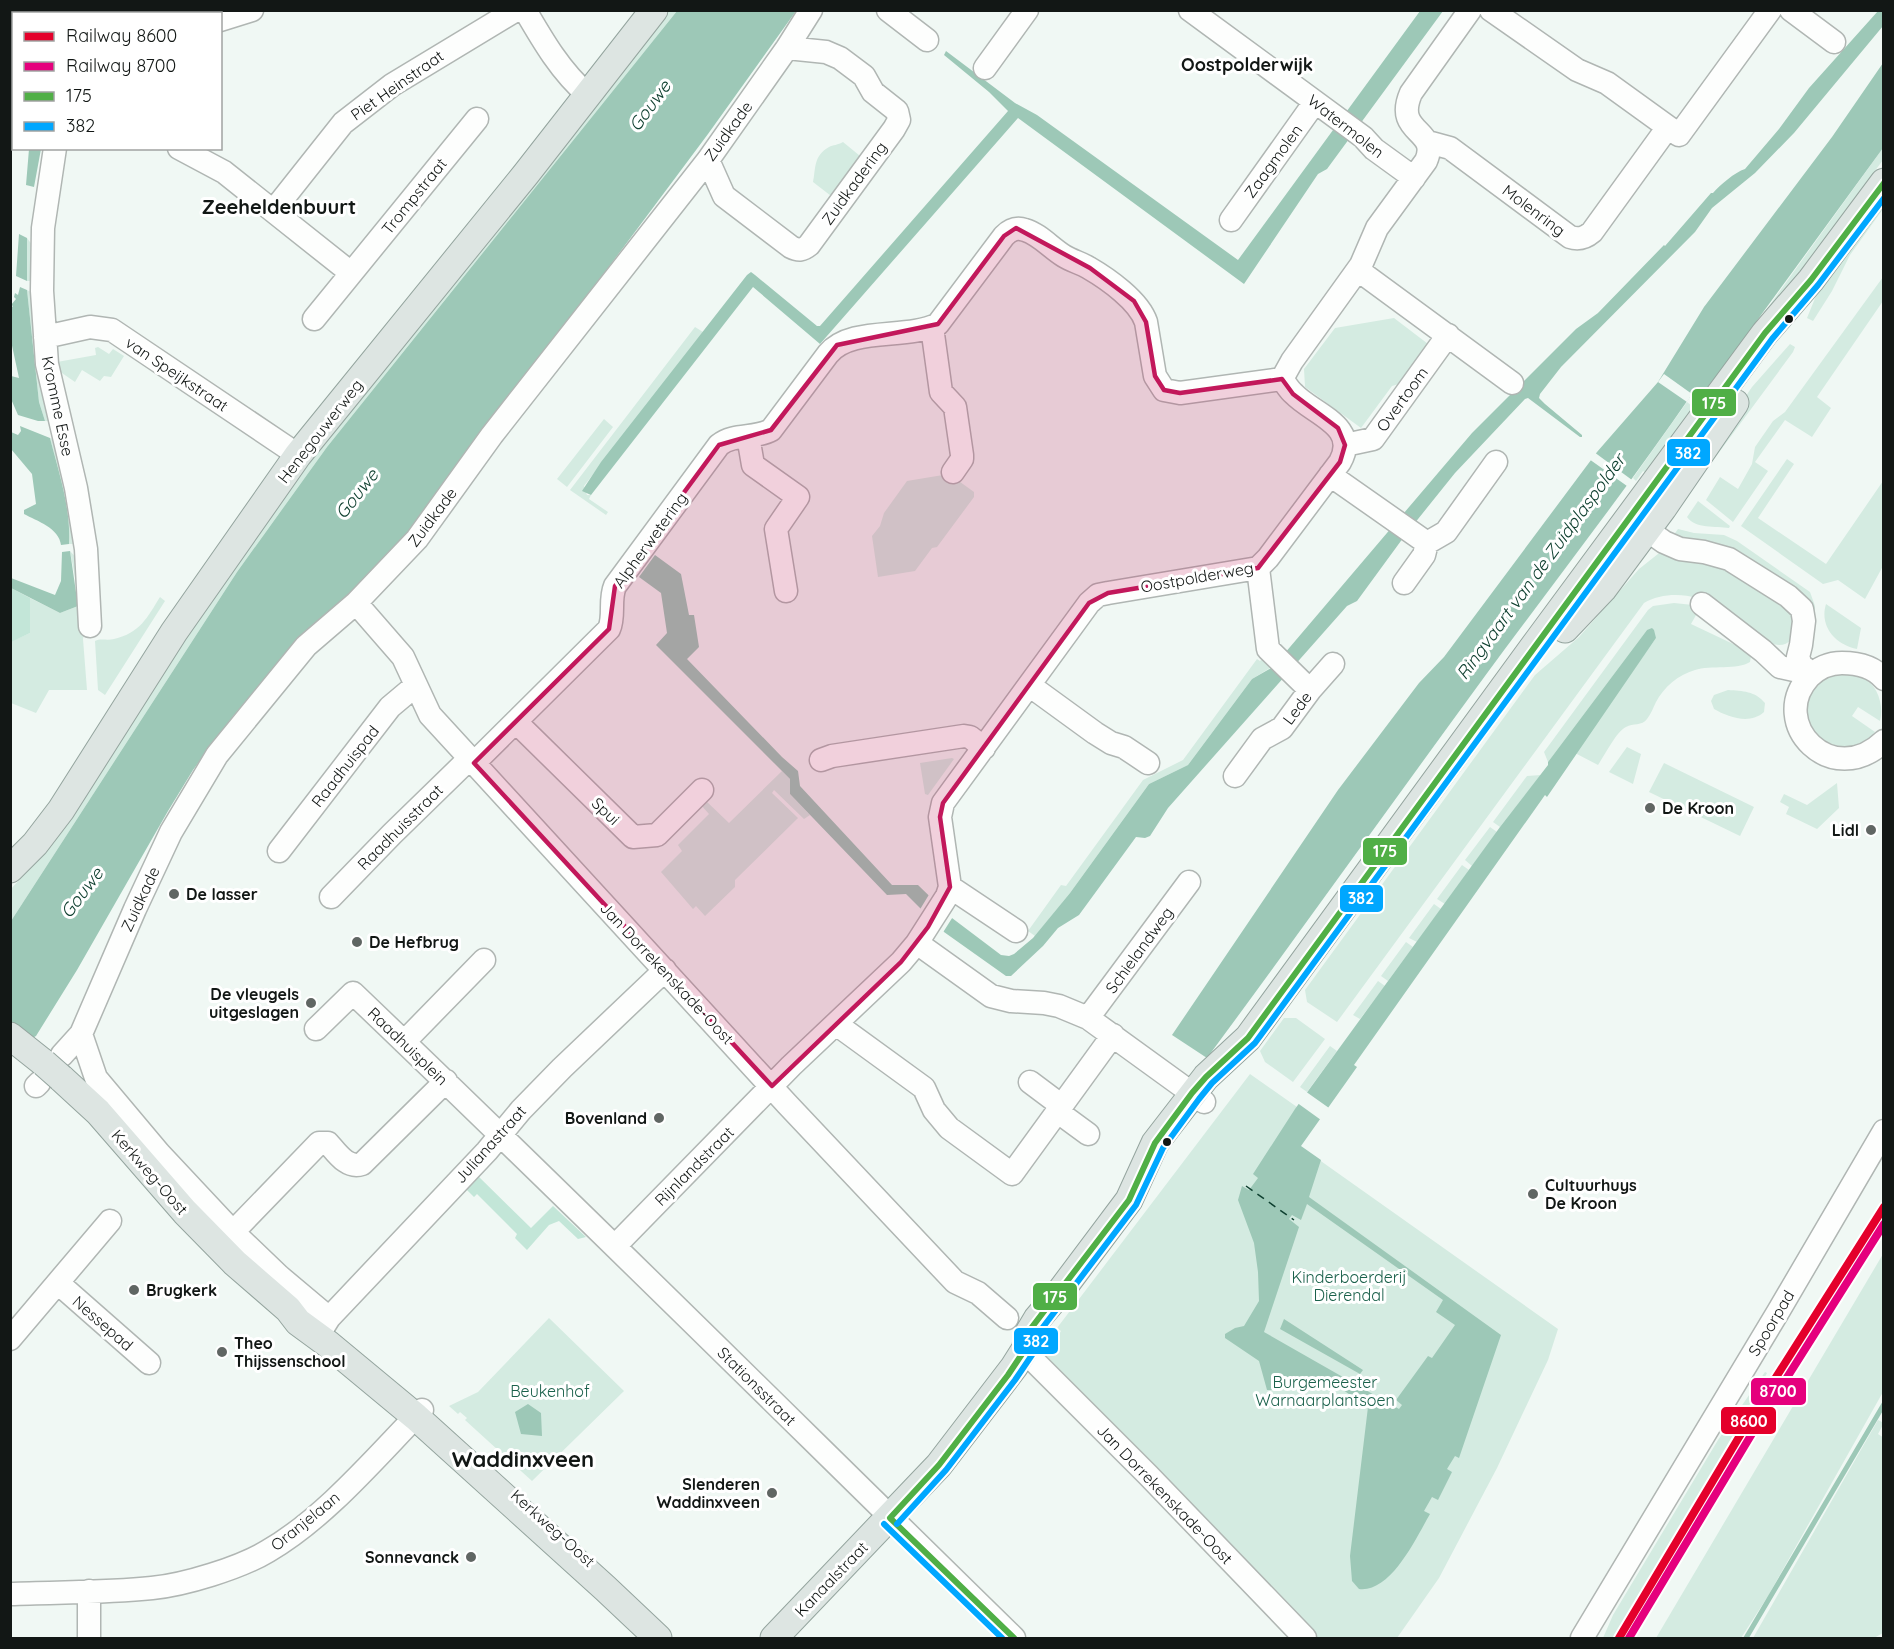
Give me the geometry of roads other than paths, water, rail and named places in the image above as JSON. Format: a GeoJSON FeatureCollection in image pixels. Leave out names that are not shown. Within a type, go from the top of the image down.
{"type":"FeatureCollection","features":[{"type":"Feature","properties":{"kind":"main road","name":"Henegouwerweg"},"geometry":{"type":"LineString","coordinates":[[10,870],[35,844],[61,810],[174,632],[298,455],[654,10]]}},
{"type":"Feature","properties":{"kind":"main road","name":"Kanaalstraat"},"geometry":{"type":"LineString","coordinates":[[774,1638],[939,1465],[1025,1350],[1029,1331],[1129,1200],[1155,1143],[1198,1097],[1206,1077],[1248,1038],[1638,524],[1765,333],[1811,280],[1884,182]]}},
{"type":"Feature","properties":{"kind":"main road","name":"Kerkweg-Oost"},"geometry":{"type":"LineString","coordinates":[[10,1036],[49,1075],[116,1131],[166,1192],[204,1233],[288,1309],[298,1322],[419,1414],[675,1638]]}},
{"type":"Feature","properties":{"kind":"main road","name":"Kerkweg-Oost"},"geometry":{"type":"LineString","coordinates":[[288,1309],[327,1322],[419,1414],[658,1638]]}},
{"type":"Feature","properties":{"kind":"street"},"geometry":{"type":"LineString","coordinates":[[222,19],[252,10]]}},
{"type":"Feature","properties":{"kind":"street","name":"Piet Heinstraat"},"geometry":{"type":"LineString","coordinates":[[274,210],[343,123],[392,85],[516,10]]}},
{"type":"Feature","properties":{"kind":"street"},"geometry":{"type":"LineString","coordinates":[[525,10],[552,55],[588,95]]}},
{"type":"Feature","properties":{"kind":"street","name":"Zuidkade"},"geometry":{"type":"LineString","coordinates":[[49,1075],[81,1034],[130,919],[171,832],[217,755],[306,646],[356,603],[417,539],[492,435],[708,160],[811,10]]}},
{"type":"Feature","properties":{"kind":"street"},"geometry":{"type":"LineString","coordinates":[[888,10],[927,40]]}},
{"type":"Feature","properties":{"kind":"street"},"geometry":{"type":"LineString","coordinates":[[985,68],[1027,10]]}},
{"type":"Feature","properties":{"kind":"street","name":"Watermolen"},"geometry":{"type":"LineString","coordinates":[[1190,10],[1363,137],[1374,149],[1414,178]]}},
{"type":"Feature","properties":{"kind":"street","name":"Molenring"},"geometry":{"type":"LineString","coordinates":[[1470,10],[1411,93],[1406,111],[1409,120],[1428,142],[1450,148],[1570,237],[1576,239],[1592,232],[1668,127]]}},
{"type":"Feature","properties":{"kind":"street"},"geometry":{"type":"LineString","coordinates":[[1491,10],[1577,70],[1607,83],[1679,135],[1770,10]]}},
{"type":"Feature","properties":{"kind":"street"},"geometry":{"type":"LineString","coordinates":[[1791,10],[1834,42]]}},
{"type":"Feature","properties":{"kind":"street","name":"Zuidkadering"},"geometry":{"type":"LineString","coordinates":[[708,160],[724,196],[791,247],[797,250],[804,249],[894,129],[899,120],[897,111],[873,92],[864,76],[840,58],[826,52],[787,48]]}},
{"type":"Feature","properties":{"kind":"street","name":"Zaagmolen"},"geometry":{"type":"LineString","coordinates":[[1231,220],[1324,109]]}},
{"type":"Feature","properties":{"kind":"street","name":"Trompstraat"},"geometry":{"type":"LineString","coordinates":[[314,319],[477,119]]}},
{"type":"Feature","properties":{"kind":"street"},"geometry":{"type":"LineString","coordinates":[[1282,379],[1292,361],[1358,270],[1373,233],[1429,154],[1428,142]]}},
{"type":"Feature","properties":{"kind":"street","name":"Kromme Esse"},"geometry":{"type":"LineString","coordinates":[[55,150],[43,228],[42,291],[47,364],[76,488],[84,538],[90,626]]}},
{"type":"Feature","properties":{"kind":"street"},"geometry":{"type":"LineString","coordinates":[[183,150],[224,172],[351,273]]}},
{"type":"Feature","properties":{"kind":"street"},"geometry":{"type":"LineString","coordinates":[[952,472],[962,459],[955,407],[940,392],[932,327],[944,319],[1004,236],[1016,228],[1024,230],[1071,260],[1090,268],[1139,306],[1146,322],[1155,376],[1164,390],[1180,393],[1282,379]]}},
{"type":"Feature","properties":{"kind":"street"},"geometry":{"type":"LineString","coordinates":[[1358,270],[1512,383]]}},
{"type":"Feature","properties":{"kind":"street","name":"van Speijkstraat"},"geometry":{"type":"LineString","coordinates":[[45,337],[90,327],[112,330],[298,455]]}},
{"type":"Feature","properties":{"kind":"street","name":"Alpherwetering"},"geometry":{"type":"LineString","coordinates":[[472,761],[516,722],[609,629],[612,622],[611,603],[615,586],[716,448],[730,438],[762,434],[771,430],[837,345],[852,340],[932,327]]}},
{"type":"Feature","properties":{"kind":"street","name":"Overtoom"},"geometry":{"type":"LineString","coordinates":[[1345,445],[1373,439],[1448,335]]}},
{"type":"Feature","properties":{"kind":"street"},"geometry":{"type":"LineString","coordinates":[[1282,379],[1293,394],[1338,428],[1345,445]]}},
{"type":"Feature","properties":{"kind":"street"},"geometry":{"type":"LineString","coordinates":[[748,436],[753,465],[798,497],[776,529],[786,591]]}},
{"type":"Feature","properties":{"kind":"street","name":"Oostpolderweg"},"geometry":{"type":"LineString","coordinates":[[946,895],[940,812],[943,803],[1089,603],[1098,595],[1258,568],[1330,475],[1344,454],[1345,445]]}},
{"type":"Feature","properties":{"kind":"street"},"geometry":{"type":"LineString","coordinates":[[1421,538],[1446,532],[1496,462]]}},
{"type":"Feature","properties":{"kind":"street"},"geometry":{"type":"LineString","coordinates":[[1330,475],[1421,538],[1424,555],[1404,583]]}},
{"type":"Feature","properties":{"kind":"street"},"geometry":{"type":"LineString","coordinates":[[1638,524],[1680,549],[1730,559],[1788,596],[1802,609],[1804,621],[1798,657],[1802,665],[1812,674]]}},
{"type":"Feature","properties":{"kind":"street"},"geometry":{"type":"LineString","coordinates":[[1258,568],[1268,650],[1310,690]]}},
{"type":"Feature","properties":{"kind":"street","name":"Jan Dorrekenskade-Oost"},"geometry":{"type":"LineString","coordinates":[[356,603],[403,657],[430,715],[955,1282],[978,1293],[1007,1318]]}},
{"type":"Feature","properties":{"kind":"street"},"geometry":{"type":"LineString","coordinates":[[1702,604],[1763,651],[1780,668],[1812,674]]}},
{"type":"Feature","properties":{"kind":"street"},"geometry":{"type":"LineString","coordinates":[[1884,679],[1873,669],[1850,663],[1820,668],[1812,674],[1801,689],[1796,707],[1800,730],[1811,746],[1831,757],[1843,759],[1866,755],[1884,741]]}},
{"type":"Feature","properties":{"kind":"street","name":"Lede"},"geometry":{"type":"LineString","coordinates":[[1235,776],[1262,739],[1281,728],[1333,664]]}},
{"type":"Feature","properties":{"kind":"street"},"geometry":{"type":"LineString","coordinates":[[1029,685],[1095,733],[1111,743],[1124,747],[1148,763]]}},
{"type":"Feature","properties":{"kind":"street","name":"Raadhuispad"},"geometry":{"type":"LineString","coordinates":[[279,851],[390,707],[415,686]]}},
{"type":"Feature","properties":{"kind":"street","name":"Spui"},"geometry":{"type":"LineString","coordinates":[[516,722],[633,837],[657,835],[702,790]]}},
{"type":"Feature","properties":{"kind":"street"},"geometry":{"type":"LineString","coordinates":[[820,760],[832,756],[964,736],[970,737],[984,748]]}},
{"type":"Feature","properties":{"kind":"street","name":"Raadhuisstraat"},"geometry":{"type":"LineString","coordinates":[[331,897],[395,831],[472,761]]}},
{"type":"Feature","properties":{"kind":"street","name":"Schielandweg"},"geometry":{"type":"LineString","coordinates":[[1088,1018],[1189,882]]}},
{"type":"Feature","properties":{"kind":"street"},"geometry":{"type":"LineString","coordinates":[[772,1086],[900,962],[930,924],[946,895],[1016,931]]}},
{"type":"Feature","properties":{"kind":"street"},"geometry":{"type":"LineString","coordinates":[[916,944],[991,996],[1011,1002],[1059,1006],[1088,1018],[1198,1097]]}},
{"type":"Feature","properties":{"kind":"street"},"geometry":{"type":"LineString","coordinates":[[404,1042],[484,960]]}},
{"type":"Feature","properties":{"kind":"street","name":"Julianastraat"},"geometry":{"type":"LineString","coordinates":[[327,1322],[562,1068],[665,970]]}},
{"type":"Feature","properties":{"kind":"street","name":"Raadhuisplein"},"geometry":{"type":"LineString","coordinates":[[316,1029],[353,993],[500,1135]]}},
{"type":"Feature","properties":{"kind":"street"},"geometry":{"type":"LineString","coordinates":[[836,1024],[924,1088],[934,1110],[949,1128],[1012,1174],[1113,1035]]}},
{"type":"Feature","properties":{"kind":"street","name":"Kerkweg-Oost"},"geometry":{"type":"LineString","coordinates":[[81,1034],[96,1078],[159,1154],[233,1232],[327,1322]]}},
{"type":"Feature","properties":{"kind":"street"},"geometry":{"type":"LineString","coordinates":[[233,1232],[319,1143],[328,1143],[350,1164],[356,1166],[362,1164],[446,1081]]}},
{"type":"Feature","properties":{"kind":"street"},"geometry":{"type":"LineString","coordinates":[[1030,1083],[1088,1134]]}},
{"type":"Feature","properties":{"kind":"street","name":"Rijnlandstraat"},"geometry":{"type":"LineString","coordinates":[[615,1246],[772,1086]]}},
{"type":"Feature","properties":{"kind":"street","name":"Spoorpad"},"geometry":{"type":"LineString","coordinates":[[1582,1638],[1884,1131]]}},
{"type":"Feature","properties":{"kind":"street","name":"Stationsstraat"},"geometry":{"type":"LineString","coordinates":[[500,1135],[1014,1638]]}},
{"type":"Feature","properties":{"kind":"street","name":"Nessepad"},"geometry":{"type":"LineString","coordinates":[[10,1339],[110,1221]]}},
{"type":"Feature","properties":{"kind":"street","name":"Nessepad"},"geometry":{"type":"LineString","coordinates":[[58,1283],[149,1364]]}},
{"type":"Feature","properties":{"kind":"street","name":"Jan Dorrekenskade-Oost"},"geometry":{"type":"LineString","coordinates":[[1025,1350],[1305,1638]]}},
{"type":"Feature","properties":{"kind":"street","name":"Oranjelaan"},"geometry":{"type":"LineString","coordinates":[[10,1593],[154,1588],[214,1574],[268,1552],[312,1519],[419,1414]]}},
{"type":"Feature","properties":{"kind":"street"},"geometry":{"type":"LineString","coordinates":[[89,1591],[89,1638]]}},
{"type":"Feature","properties":{"kind":"water","name":"Gouwe"},"geometry":{"type":"Polygon","coordinates":[[[677,11],[796,11],[708,134],[408,536],[371,576],[293,647],[234,715],[193,770],[36,1036],[11,1050],[11,921],[237,572],[327,447],[677,11]]]}},
{"type":"Feature","properties":{"kind":"water"},"geometry":{"type":"Polygon","coordinates":[[[1420,11],[1443,11],[1327,169],[1318,174],[1244,284],[1018,118],[820,344],[753,287],[591,495],[582,491],[601,462],[747,275],[751,272],[817,326],[820,326],[1008,111],[944,55],[946,51],[1015,103],[1037,115],[1238,260],[1420,11]]]}},
{"type":"Feature","properties":{"kind":"water"},"geometry":{"type":"Polygon","coordinates":[[[1878,11],[1883,11],[1883,26],[1794,133],[1755,173],[1712,208],[1695,232],[1561,367],[1540,394],[1539,398],[1582,437],[1528,398],[1525,399],[1455,473],[1406,534],[1357,601],[1347,606],[1168,808],[1150,836],[1136,837],[1079,915],[1058,928],[1043,946],[1011,976],[1006,976],[944,932],[906,894],[887,895],[790,794],[790,779],[656,645],[667,633],[661,593],[639,577],[655,555],[681,574],[689,615],[694,615],[699,647],[687,659],[798,771],[800,786],[892,885],[918,885],[952,918],[1001,955],[1014,954],[1033,938],[1070,893],[1149,784],[1188,765],[1252,679],[1273,667],[1472,433],[1576,329],[1598,313],[1665,246],[1711,193],[1745,169],[1779,129],[1809,88],[1878,11]]]}},
{"type":"Feature","properties":{"kind":"water","name":"Ringvaart van de Zuidplaspolder"},"geometry":{"type":"Polygon","coordinates":[[[1883,63],[1883,148],[1707,389],[1700,393],[1695,391],[1692,394],[1207,1058],[1172,1035],[1338,790],[1419,683],[1444,657],[1597,452],[1658,382],[1704,307],[1832,137],[1883,63]]]}},
{"type":"Feature","properties":{"kind":"water"},"geometry":{"type":"Polygon","coordinates":[[[29,150],[41,150],[34,187],[26,185],[29,150]]]}},
{"type":"Feature","properties":{"kind":"water"},"geometry":{"type":"Polygon","coordinates":[[[19,234],[27,238],[27,281],[16,276],[19,234]]]}},
{"type":"Feature","properties":{"kind":"water"},"geometry":{"type":"Polygon","coordinates":[[[20,287],[27,290],[39,402],[45,421],[18,415],[11,399],[11,376],[19,378],[11,341],[11,308],[13,306],[11,305],[20,287]]]}},
{"type":"Feature","properties":{"kind":"water"},"geometry":{"type":"Polygon","coordinates":[[[20,426],[50,438],[66,504],[69,544],[61,545],[52,530],[24,514],[24,510],[36,504],[32,474],[11,449],[11,432],[18,435],[21,431],[20,426]]]}},
{"type":"Feature","properties":{"kind":"water"},"geometry":{"type":"Polygon","coordinates":[[[70,551],[78,606],[60,613],[11,588],[11,578],[55,595],[61,581],[62,552],[70,551]]]}},
{"type":"Feature","properties":{"kind":"water"},"geometry":{"type":"Polygon","coordinates":[[[1652,628],[1656,638],[1547,797],[1545,795],[1354,1065],[1357,1067],[1301,1146],[1321,1160],[1309,1197],[1501,1335],[1459,1458],[1455,1456],[1447,1469],[1452,1472],[1438,1500],[1432,1497],[1424,1511],[1430,1514],[1410,1549],[1392,1573],[1371,1588],[1359,1589],[1352,1581],[1350,1556],[1368,1407],[1324,1377],[1287,1390],[1267,1390],[1259,1361],[1225,1338],[1225,1334],[1244,1326],[1259,1301],[1254,1243],[1238,1200],[1242,1186],[1249,1190],[1258,1178],[1253,1174],[1295,1109],[1647,630],[1652,628]],[[1307,1204],[1301,1220],[1292,1215],[1289,1219],[1299,1227],[1264,1332],[1399,1409],[1402,1405],[1396,1400],[1428,1356],[1432,1358],[1455,1325],[1436,1312],[1443,1300],[1307,1204]]]}},
{"type":"Feature","properties":{"kind":"water"},"geometry":{"type":"Polygon","coordinates":[[[1284,1319],[1363,1370],[1360,1374],[1280,1329],[1284,1319]]]}},
{"type":"Feature","properties":{"kind":"water"},"geometry":{"type":"Polygon","coordinates":[[[528,1404],[541,1413],[542,1436],[521,1434],[515,1412],[528,1404]]]}},
{"type":"Feature","properties":{"kind":"waterway"},"geometry":{"type":"LineString","coordinates":[[1746,1638],[1884,1404]]}},
{"type":"Feature","properties":{"kind":"rail line","name":"8600"},"geometry":{"type":"LineString","coordinates":[[1619,1638],[1754,1412],[1884,1207]]}},
{"type":"Feature","properties":{"kind":"rail line","name":"8700"},"geometry":{"type":"LineString","coordinates":[[1629,1638],[1762,1417],[1884,1224]]}},
{"type":"Feature","properties":{"kind":"place","name":"De Kroon"},"geometry":{"type":"Point","coordinates":[1650,808]}},
{"type":"Feature","properties":{"kind":"place","name":"Lidl"},"geometry":{"type":"Point","coordinates":[1871,830]}},
{"type":"Feature","properties":{"kind":"place","name":"De lasser"},"geometry":{"type":"Point","coordinates":[174,894]}},
{"type":"Feature","properties":{"kind":"place","name":"De Hefbrug"},"geometry":{"type":"Point","coordinates":[357,942]}},
{"type":"Feature","properties":{"kind":"place","name":"De vleugels uitgeslagen"},"geometry":{"type":"Point","coordinates":[311,1003]}},
{"type":"Feature","properties":{"kind":"place","name":"Bovenland"},"geometry":{"type":"Point","coordinates":[659,1118]}},
{"type":"Feature","properties":{"kind":"place","name":"Cultuurhuys De Kroon"},"geometry":{"type":"Point","coordinates":[1533,1194]}},
{"type":"Feature","properties":{"kind":"place","name":"Brugkerk"},"geometry":{"type":"Point","coordinates":[134,1290]}},
{"type":"Feature","properties":{"kind":"place","name":"Theo Thijssenschool"},"geometry":{"type":"Point","coordinates":[222,1352]}},
{"type":"Feature","properties":{"kind":"place","name":"Slenderen Waddinxveen"},"geometry":{"type":"Point","coordinates":[772,1493]}},
{"type":"Feature","properties":{"kind":"place","name":"Sonnevanck"},"geometry":{"type":"Point","coordinates":[471,1557]}},
{"type":"Feature","properties":{"kind":"district","name":"Oostpolderwijk"},"geometry":{"type":"Point","coordinates":[1247,65]}},
{"type":"Feature","properties":{"kind":"district","name":"Zeeheldenbuurt"},"geometry":{"type":"Point","coordinates":[279,207]}},
{"type":"Feature","properties":{"kind":"district","name":"Waddinxveen"},"geometry":{"type":"Point","coordinates":[523,1459]}},
{"type":"Feature","properties":{"kind":"park label","name":"Kinderboerderij Dierendal"},"geometry":{"type":"Point","coordinates":[1349,1286]}},
{"type":"Feature","properties":{"kind":"park label","name":"Beukenhof"},"geometry":{"type":"Point","coordinates":[550,1391]}},
{"type":"Feature","properties":{"kind":"park label","name":"Burgemeester Warnaarplantsoen"},"geometry":{"type":"Point","coordinates":[1325,1391]}}]}
